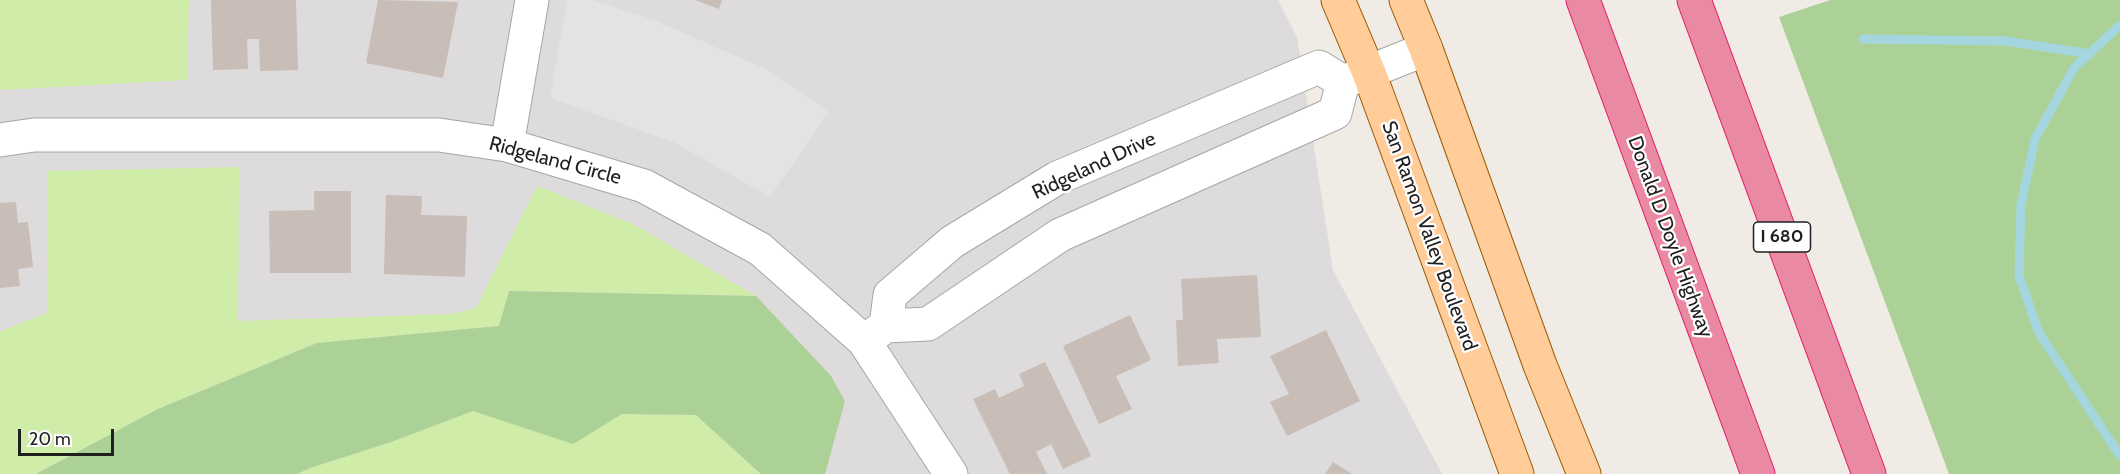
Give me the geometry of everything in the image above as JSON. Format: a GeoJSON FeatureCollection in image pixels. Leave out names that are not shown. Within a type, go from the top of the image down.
{"type":"FeatureCollection","features":[{"type":"Feature","properties":{"kind":"highway","name":"Donald D Doyle Highway"},"geometry":{"type":"LineString","coordinates":[[1583,0],[1758,474]]}},
{"type":"Feature","properties":{"kind":"highway","name":"I 680"},"geometry":{"type":"LineString","coordinates":[[1694,0],[1869,474]]}},
{"type":"Feature","properties":{"kind":"main road","name":"San Ramon Valley Boulevard"},"geometry":{"type":"LineString","coordinates":[[1338,0],[1356,77],[1517,474]]}},
{"type":"Feature","properties":{"kind":"main road"},"geometry":{"type":"LineString","coordinates":[[1406,0],[1426,49],[1540,365],[1584,474]]}},
{"type":"Feature","properties":{"kind":"street"},"geometry":{"type":"LineString","coordinates":[[507,145],[532,0]]}},
{"type":"Feature","properties":{"kind":"street"},"geometry":{"type":"LineString","coordinates":[[875,334],[928,324],[1060,235],[1335,112],[1356,77],[1426,49]]}},
{"type":"Feature","properties":{"kind":"street","name":"Ridgeland Drive"},"geometry":{"type":"LineString","coordinates":[[875,334],[890,295],[952,242],[1057,178],[1318,67],[1356,77]]}},
{"type":"Feature","properties":{"kind":"street","name":"Ridgeland Circle"},"geometry":{"type":"LineString","coordinates":[[0,140],[34,135],[439,135],[507,145],[644,186],[760,249],[875,334],[951,474]]}},
{"type":"Feature","properties":{"kind":"shaded area"},"geometry":{"type":"Polygon","coordinates":[[[0,0],[1278,0],[1297,37],[1333,270],[1442,474],[0,474],[0,0]]]}},
{"type":"Feature","properties":{"kind":"shaded area"},"geometry":{"type":"Polygon","coordinates":[[[567,0],[593,0],[654,20],[770,71],[829,112],[770,197],[673,142],[550,98],[567,0]]]}},
{"type":"Feature","properties":{"kind":"green space"},"geometry":{"type":"Polygon","coordinates":[[[0,0],[189,0],[187,80],[0,90],[0,0]]]}},
{"type":"Feature","properties":{"kind":"green space"},"geometry":{"type":"Polygon","coordinates":[[[1830,0],[2120,0],[2120,474],[1949,474],[1779,17],[1830,0]]]}},
{"type":"Feature","properties":{"kind":"green space"},"geometry":{"type":"Polygon","coordinates":[[[239,167],[238,321],[452,314],[476,308],[537,186],[633,224],[756,296],[509,291],[499,326],[317,343],[158,409],[36,474],[0,474],[0,331],[47,313],[47,171],[239,167]]]}},
{"type":"Feature","properties":{"kind":"green space"},"geometry":{"type":"Polygon","coordinates":[[[509,291],[756,296],[831,376],[845,401],[825,474],[761,474],[696,415],[622,414],[573,444],[473,411],[297,474],[36,474],[158,409],[317,343],[499,326],[509,291]]]}},
{"type":"Feature","properties":{"kind":"green space"},"geometry":{"type":"Polygon","coordinates":[[[473,411],[573,444],[622,414],[696,415],[761,474],[297,474],[473,411]]]}},
{"type":"Feature","properties":{"kind":"building"},"geometry":{"type":"Polygon","coordinates":[[[211,0],[296,0],[298,70],[260,71],[259,39],[247,39],[248,69],[213,70],[211,0]]]}},
{"type":"Feature","properties":{"kind":"building"},"geometry":{"type":"Polygon","coordinates":[[[378,0],[458,2],[443,78],[366,63],[378,0]]]}},
{"type":"Feature","properties":{"kind":"building"},"geometry":{"type":"Polygon","coordinates":[[[695,0],[722,0],[719,9],[695,0]]]}},
{"type":"Feature","properties":{"kind":"building"},"geometry":{"type":"Polygon","coordinates":[[[314,191],[351,191],[351,273],[270,273],[269,211],[314,210],[314,191]]]}},
{"type":"Feature","properties":{"kind":"building"},"geometry":{"type":"Polygon","coordinates":[[[386,195],[422,196],[421,215],[467,216],[465,277],[384,274],[386,195]]]}},
{"type":"Feature","properties":{"kind":"building"},"geometry":{"type":"Polygon","coordinates":[[[16,202],[18,223],[28,222],[33,267],[18,269],[20,286],[0,288],[0,203],[16,202]]]}},
{"type":"Feature","properties":{"kind":"building"},"geometry":{"type":"Polygon","coordinates":[[[1257,275],[1261,337],[1217,339],[1219,363],[1178,366],[1176,320],[1183,320],[1181,279],[1257,275]]]}},
{"type":"Feature","properties":{"kind":"building"},"geometry":{"type":"Polygon","coordinates":[[[1130,315],[1151,360],[1116,376],[1132,409],[1099,424],[1063,346],[1130,315]]]}},
{"type":"Feature","properties":{"kind":"building"},"geometry":{"type":"Polygon","coordinates":[[[1326,330],[1360,401],[1287,436],[1270,402],[1289,394],[1270,356],[1326,330]]]}},
{"type":"Feature","properties":{"kind":"building"},"geometry":{"type":"Polygon","coordinates":[[[1045,362],[1091,456],[1063,469],[1051,444],[1036,452],[1047,474],[1010,474],[973,399],[995,389],[999,398],[1024,386],[1019,374],[1045,362]]]}},
{"type":"Feature","properties":{"kind":"building"},"geometry":{"type":"Polygon","coordinates":[[[1333,462],[1352,474],[1325,474],[1333,462]]]}},
{"type":"Feature","properties":{"kind":"waterway"},"geometry":{"type":"LineString","coordinates":[[2120,25],[2074,68],[2035,139],[2021,205],[2019,276],[2039,333],[2120,456]]}},
{"type":"Feature","properties":{"kind":"waterway"},"geometry":{"type":"LineString","coordinates":[[1863,39],[2006,41],[2090,54]]}}]}
